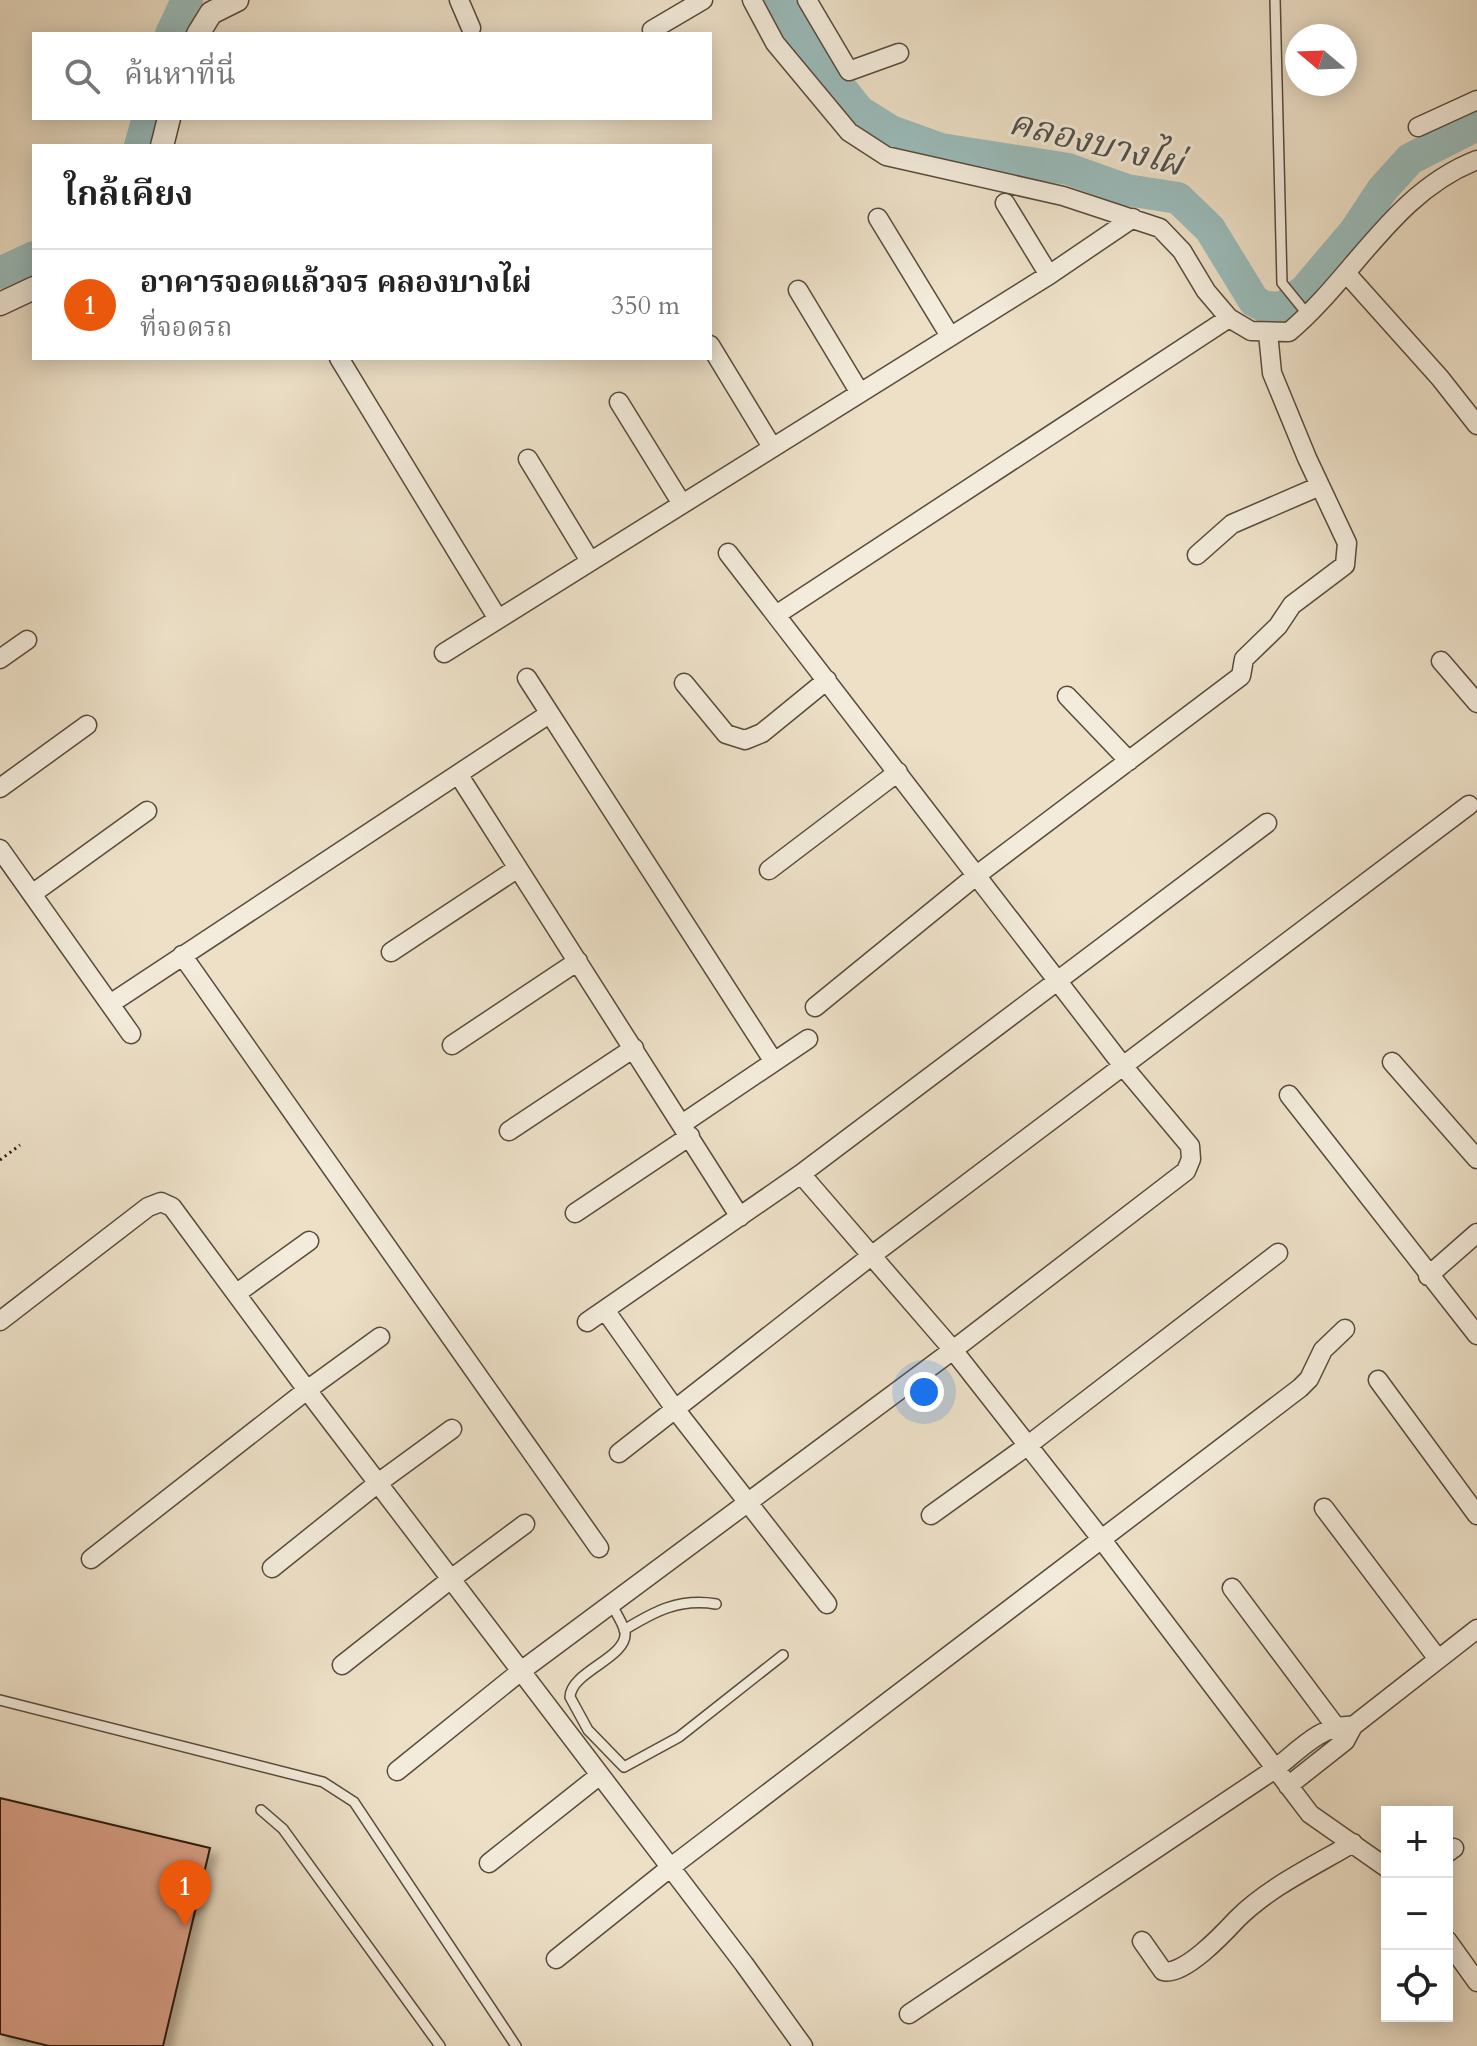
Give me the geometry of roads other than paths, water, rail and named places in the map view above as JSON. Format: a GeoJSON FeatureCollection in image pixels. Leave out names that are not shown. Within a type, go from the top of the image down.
{"type":"FeatureCollection","features":[{"type":"Feature","properties":{"kind":"street"},"geometry":{"type":"LineString","coordinates":[[199,32],[209,7],[237,0]]}},
{"type":"Feature","properties":{"kind":"street"},"geometry":{"type":"LineString","coordinates":[[459,0],[471,28]]}},
{"type":"Feature","properties":{"kind":"street"},"geometry":{"type":"LineString","coordinates":[[652,30],[703,0]]}},
{"type":"Feature","properties":{"kind":"street"},"geometry":{"type":"LineString","coordinates":[[752,0],[775,43],[849,132],[886,156],[1063,196],[1160,228],[1182,251],[1206,291],[1229,318],[1251,331],[1289,332],[1401,210],[1426,188],[1477,160]]}},
{"type":"Feature","properties":{"kind":"street"},"geometry":{"type":"LineString","coordinates":[[807,0],[849,71],[899,53]]}},
{"type":"Feature","properties":{"kind":"street"},"geometry":{"type":"LineString","coordinates":[[1418,127],[1477,100]]}},
{"type":"Feature","properties":{"kind":"street"},"geometry":{"type":"LineString","coordinates":[[162,144],[168,120]]}},
{"type":"Feature","properties":{"kind":"street"},"geometry":{"type":"LineString","coordinates":[[1005,203],[1049,275]]}},
{"type":"Feature","properties":{"kind":"street"},"geometry":{"type":"LineString","coordinates":[[878,218],[950,336]]}},
{"type":"Feature","properties":{"kind":"street"},"geometry":{"type":"LineString","coordinates":[[444,653],[1049,275],[1133,218]]}},
{"type":"Feature","properties":{"kind":"street"},"geometry":{"type":"LineString","coordinates":[[1346,273],[1440,378],[1477,425]]}},
{"type":"Feature","properties":{"kind":"street"},"geometry":{"type":"LineString","coordinates":[[0,304],[32,289]]}},
{"type":"Feature","properties":{"kind":"street"},"geometry":{"type":"LineString","coordinates":[[798,290],[860,393]]}},
{"type":"Feature","properties":{"kind":"street"},"geometry":{"type":"LineString","coordinates":[[776,615],[1229,318]]}},
{"type":"Feature","properties":{"kind":"street"},"geometry":{"type":"LineString","coordinates":[[815,1007],[977,875],[1241,676],[1244,659],[1278,626],[1292,605],[1345,565],[1347,543],[1272,373],[1268,333]]}},
{"type":"Feature","properties":{"kind":"street"},"geometry":{"type":"LineString","coordinates":[[712,348],[772,447]]}},
{"type":"Feature","properties":{"kind":"street"},"geometry":{"type":"LineString","coordinates":[[340,360],[498,619]]}},
{"type":"Feature","properties":{"kind":"street"},"geometry":{"type":"LineString","coordinates":[[619,402],[682,504]]}},
{"type":"Feature","properties":{"kind":"street"},"geometry":{"type":"LineString","coordinates":[[528,459],[590,561]]}},
{"type":"Feature","properties":{"kind":"street"},"geometry":{"type":"LineString","coordinates":[[1197,555],[1232,524],[1320,486]]}},
{"type":"Feature","properties":{"kind":"street"},"geometry":{"type":"LineString","coordinates":[[397,1771],[521,1671],[953,1350],[1186,1171],[1191,1159],[1190,1146],[1123,1066],[728,553]]}},
{"type":"Feature","properties":{"kind":"street"},"geometry":{"type":"LineString","coordinates":[[0,659],[27,640]]}},
{"type":"Feature","properties":{"kind":"street"},"geometry":{"type":"LineString","coordinates":[[1441,661],[1477,703]]}},
{"type":"Feature","properties":{"kind":"street"},"geometry":{"type":"LineString","coordinates":[[527,678],[774,1062]]}},
{"type":"Feature","properties":{"kind":"street"},"geometry":{"type":"LineString","coordinates":[[684,683],[726,734],[745,740],[762,733],[827,680]]}},
{"type":"Feature","properties":{"kind":"street"},"geometry":{"type":"LineString","coordinates":[[1067,696],[1129,761]]}},
{"type":"Feature","properties":{"kind":"street"},"geometry":{"type":"LineString","coordinates":[[110,1004],[549,714]]}},
{"type":"Feature","properties":{"kind":"street"},"geometry":{"type":"LineString","coordinates":[[0,788],[87,725]]}},
{"type":"Feature","properties":{"kind":"street"},"geometry":{"type":"LineString","coordinates":[[769,870],[898,772]]}},
{"type":"Feature","properties":{"kind":"street"},"geometry":{"type":"LineString","coordinates":[[458,774],[740,1217]]}},
{"type":"Feature","properties":{"kind":"street"},"geometry":{"type":"LineString","coordinates":[[619,1453],[871,1256],[1469,805]]}},
{"type":"Feature","properties":{"kind":"street"},"geometry":{"type":"LineString","coordinates":[[32,894],[147,811]]}},
{"type":"Feature","properties":{"kind":"street"},"geometry":{"type":"LineString","coordinates":[[587,1322],[801,1174],[1267,823]]}},
{"type":"Feature","properties":{"kind":"street"},"geometry":{"type":"LineString","coordinates":[[0,849],[131,1034]]}},
{"type":"Feature","properties":{"kind":"street"},"geometry":{"type":"LineString","coordinates":[[391,952],[518,868]]}},
{"type":"Feature","properties":{"kind":"street"},"geometry":{"type":"LineString","coordinates":[[182,955],[599,1548]]}},
{"type":"Feature","properties":{"kind":"street"},"geometry":{"type":"LineString","coordinates":[[452,1045],[578,961]]}},
{"type":"Feature","properties":{"kind":"street"},"geometry":{"type":"LineString","coordinates":[[575,1213],[808,1039]]}},
{"type":"Feature","properties":{"kind":"street"},"geometry":{"type":"LineString","coordinates":[[509,1131],[634,1048]]}},
{"type":"Feature","properties":{"kind":"street"},"geometry":{"type":"LineString","coordinates":[[1392,1062],[1477,1159]]}},
{"type":"Feature","properties":{"kind":"street"},"geometry":{"type":"LineString","coordinates":[[1289,1095],[1477,1335]]}},
{"type":"Feature","properties":{"kind":"street"},"geometry":{"type":"LineString","coordinates":[[801,1174],[953,1350],[1310,1814],[1381,1864]]}},
{"type":"Feature","properties":{"kind":"street"},"geometry":{"type":"LineString","coordinates":[[0,1321],[148,1207],[161,1202],[172,1207],[803,2046]]}},
{"type":"Feature","properties":{"kind":"street"},"geometry":{"type":"LineString","coordinates":[[1428,1276],[1477,1233]]}},
{"type":"Feature","properties":{"kind":"street"},"geometry":{"type":"LineString","coordinates":[[237,1293],[309,1241]]}},
{"type":"Feature","properties":{"kind":"street"},"geometry":{"type":"LineString","coordinates":[[931,1515],[1027,1446],[1278,1253]]}},
{"type":"Feature","properties":{"kind":"street"},"geometry":{"type":"LineString","coordinates":[[605,1310],[675,1409],[827,1604]]}},
{"type":"Feature","properties":{"kind":"street"},"geometry":{"type":"LineString","coordinates":[[556,1959],[671,1867],[1300,1388],[1309,1379],[1323,1350],[1345,1329]]}},
{"type":"Feature","properties":{"kind":"street"},"geometry":{"type":"LineString","coordinates":[[91,1559],[307,1390],[380,1337]]}},
{"type":"Feature","properties":{"kind":"street"},"geometry":{"type":"LineString","coordinates":[[1378,1380],[1477,1515]]}},
{"type":"Feature","properties":{"kind":"street"},"geometry":{"type":"LineString","coordinates":[[272,1568],[378,1483],[452,1429]]}},
{"type":"Feature","properties":{"kind":"street"},"geometry":{"type":"LineString","coordinates":[[1324,1508],[1438,1659]]}},
{"type":"Feature","properties":{"kind":"street"},"geometry":{"type":"LineString","coordinates":[[342,1665],[525,1524]]}},
{"type":"Feature","properties":{"kind":"street"},"geometry":{"type":"LineString","coordinates":[[1232,1588],[1345,1730]]}},
{"type":"Feature","properties":{"kind":"street"},"geometry":{"type":"LineString","coordinates":[[1288,1786],[1345,1730],[1477,1629]]}},
{"type":"Feature","properties":{"kind":"street"},"geometry":{"type":"LineString","coordinates":[[909,2014],[1275,1769],[1345,1730]]}},
{"type":"Feature","properties":{"kind":"street"},"geometry":{"type":"LineString","coordinates":[[489,1863],[600,1775]]}},
{"type":"Feature","properties":{"kind":"street"},"geometry":{"type":"LineString","coordinates":[[1142,1941],[1163,1971],[1174,1971],[1211,1946],[1248,1909],[1353,1843]]}},
{"type":"Feature","properties":{"kind":"street"},"geometry":{"type":"LineString","coordinates":[[1453,1948],[1477,1982]]}},
{"type":"Feature","properties":{"kind":"lane"},"geometry":{"type":"LineString","coordinates":[[1275,0],[1282,283],[1306,313]]}},
{"type":"Feature","properties":{"kind":"lane"},"geometry":{"type":"LineString","coordinates":[[624,1630],[668,1606],[700,1602],[716,1604]]}},
{"type":"Feature","properties":{"kind":"lane"},"geometry":{"type":"LineString","coordinates":[[611,1603],[624,1630],[621,1646],[572,1686],[570,1697],[588,1730],[624,1767],[679,1737],[783,1655]]}},
{"type":"Feature","properties":{"kind":"lane"},"geometry":{"type":"LineString","coordinates":[[0,1700],[323,1782],[342,1793],[354,1802],[516,2046]]}},
{"type":"Feature","properties":{"kind":"lane"},"geometry":{"type":"LineString","coordinates":[[261,1810],[283,1829],[440,2046]]}},
{"type":"Feature","properties":{"kind":"waterway","name":"คลองบางไผ่"},"geometry":{"type":"LineString","coordinates":[[172,32],[187,0]]}},
{"type":"Feature","properties":{"kind":"waterway","name":"คลองบางไผ่"},"geometry":{"type":"LineString","coordinates":[[779,0],[796,32],[859,111],[891,131],[941,149],[1068,169],[1127,190],[1178,198],[1210,229],[1254,301],[1265,307],[1283,308],[1305,290],[1355,231],[1382,190],[1410,159],[1477,125]]}},
{"type":"Feature","properties":{"kind":"waterway","name":"คลองบางไผ่"},"geometry":{"type":"LineString","coordinates":[[141,144],[147,120]]}},
{"type":"Feature","properties":{"kind":"waterway","name":"คลองบางไผ่"},"geometry":{"type":"LineString","coordinates":[[0,273],[32,258]]}},
{"type":"Feature","properties":{"kind":"place","name":"อาคารจอดแล้วจร คลองบางไผ่"},"geometry":{"type":"Point","coordinates":[185,1926]}}]}
